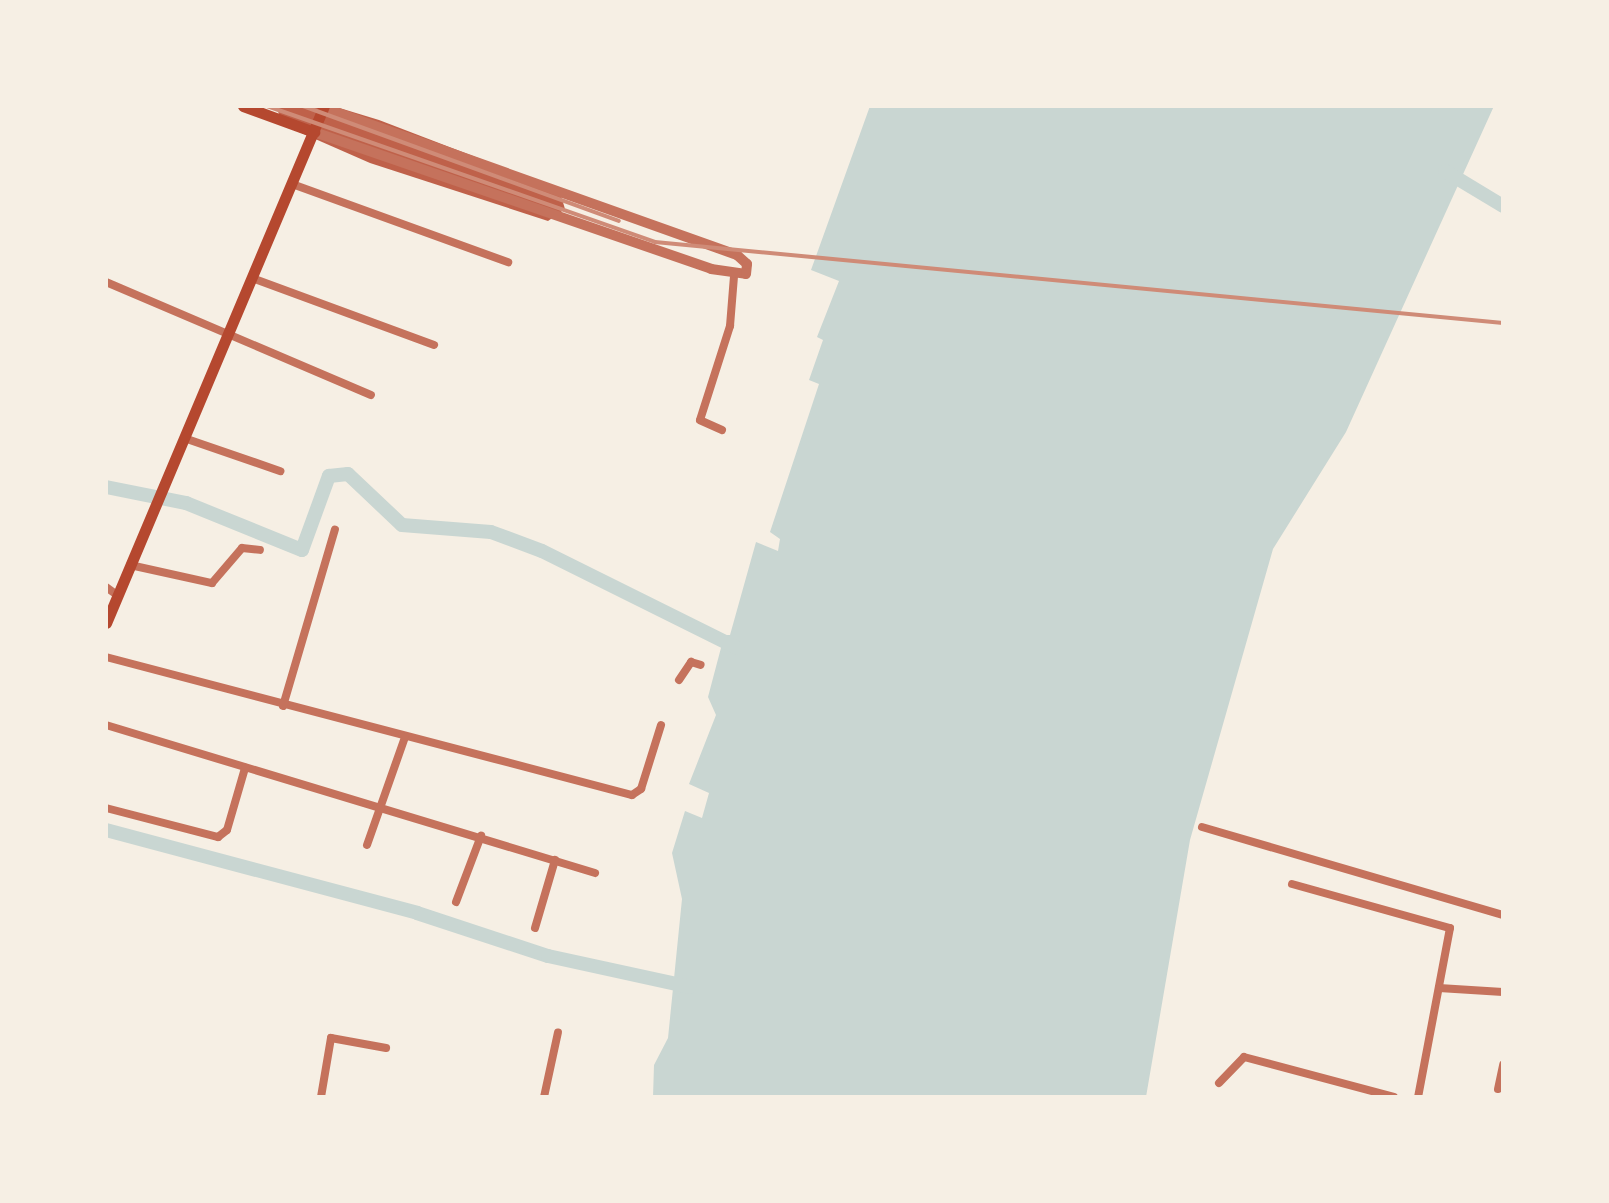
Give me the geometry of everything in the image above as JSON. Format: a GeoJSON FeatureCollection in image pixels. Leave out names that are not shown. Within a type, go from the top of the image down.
{"type":"FeatureCollection","features":[{"type":"Feature","properties":{"kind":"main road"},"geometry":{"type":"LineString","coordinates":[[243,106],[314,132]]}},
{"type":"Feature","properties":{"kind":"main road"},"geometry":{"type":"LineString","coordinates":[[106,623],[322,107]]}},
{"type":"Feature","properties":{"kind":"street"},"geometry":{"type":"LineString","coordinates":[[314,132],[734,276],[748,268],[737,255],[322,107]]}},
{"type":"Feature","properties":{"kind":"street"},"geometry":{"type":"LineString","coordinates":[[292,184],[508,262]]}},
{"type":"Feature","properties":{"kind":"street"},"geometry":{"type":"LineString","coordinates":[[722,430],[700,420],[730,326],[734,276]]}},
{"type":"Feature","properties":{"kind":"street"},"geometry":{"type":"LineString","coordinates":[[252,278],[434,345]]}},
{"type":"Feature","properties":{"kind":"street"},"geometry":{"type":"LineString","coordinates":[[106,282],[371,395]]}},
{"type":"Feature","properties":{"kind":"street"},"geometry":{"type":"LineString","coordinates":[[184,438],[280,471]]}},
{"type":"Feature","properties":{"kind":"street"},"geometry":{"type":"LineString","coordinates":[[283,706],[335,529]]}},
{"type":"Feature","properties":{"kind":"street"},"geometry":{"type":"LineString","coordinates":[[130,565],[212,583],[242,548],[260,550]]}},
{"type":"Feature","properties":{"kind":"street"},"geometry":{"type":"LineString","coordinates":[[106,587],[117,595]]}},
{"type":"Feature","properties":{"kind":"street"},"geometry":{"type":"LineString","coordinates":[[106,657],[283,706],[632,795],[641,789],[661,725]]}},
{"type":"Feature","properties":{"kind":"street"},"geometry":{"type":"LineString","coordinates":[[679,680],[691,662],[701,665]]}},
{"type":"Feature","properties":{"kind":"street"},"geometry":{"type":"LineString","coordinates":[[106,725],[245,768],[379,804],[595,873]]}},
{"type":"Feature","properties":{"kind":"street"},"geometry":{"type":"LineString","coordinates":[[367,845],[405,737]]}},
{"type":"Feature","properties":{"kind":"street"},"geometry":{"type":"LineString","coordinates":[[106,808],[218,837],[227,830],[245,768]]}},
{"type":"Feature","properties":{"kind":"street"},"geometry":{"type":"LineString","coordinates":[[1202,827],[1503,915]]}},
{"type":"Feature","properties":{"kind":"street"},"geometry":{"type":"LineString","coordinates":[[456,902],[481,836]]}},
{"type":"Feature","properties":{"kind":"street"},"geometry":{"type":"LineString","coordinates":[[535,928],[555,860]]}},
{"type":"Feature","properties":{"kind":"street"},"geometry":{"type":"LineString","coordinates":[[1292,884],[1450,928],[1418,1097]]}},
{"type":"Feature","properties":{"kind":"street"},"geometry":{"type":"LineString","coordinates":[[1439,988],[1503,992]]}},
{"type":"Feature","properties":{"kind":"street"},"geometry":{"type":"LineString","coordinates":[[544,1097],[558,1032]]}},
{"type":"Feature","properties":{"kind":"street"},"geometry":{"type":"LineString","coordinates":[[321,1097],[331,1038],[386,1048]]}},
{"type":"Feature","properties":{"kind":"street"},"geometry":{"type":"LineString","coordinates":[[1219,1083],[1244,1057],[1394,1097]]}},
{"type":"Feature","properties":{"kind":"street"},"geometry":{"type":"LineString","coordinates":[[1498,1089],[1503,1065]]}},
{"type":"Feature","properties":{"kind":"shaded area"},"geometry":{"type":"Polygon","coordinates":[[[870,106],[1494,106],[1346,432],[1273,549],[1190,840],[1146,1097],[653,1097],[654,1065],[668,1038],[682,899],[672,853],[685,811],[702,818],[709,793],[689,784],[716,715],[708,697],[722,644],[714,635],[730,635],[756,542],[778,551],[780,539],[770,532],[819,384],[809,380],[823,340],[817,337],[839,281],[811,270],[870,106]]]}},
{"type":"Feature","properties":{"kind":"building"},"geometry":{"type":"Polygon","coordinates":[[[277,106],[333,106],[379,120],[559,189],[565,209],[548,221],[370,163],[281,124],[277,106]]]}},
{"type":"Feature","properties":{"kind":"waterway"},"geometry":{"type":"LineString","coordinates":[[1445,171],[1503,206]]}},
{"type":"Feature","properties":{"kind":"waterway"},"geometry":{"type":"LineString","coordinates":[[106,487],[186,503],[302,550],[329,476],[348,474],[402,525],[491,532],[542,551],[737,648]]}},
{"type":"Feature","properties":{"kind":"waterway"},"geometry":{"type":"LineString","coordinates":[[106,830],[417,913],[548,956],[690,987]]}},
{"type":"Feature","properties":{"kind":"railway"},"geometry":{"type":"LineString","coordinates":[[267,106],[655,242],[1503,323]]}},
{"type":"Feature","properties":{"kind":"railway"},"geometry":{"type":"LineString","coordinates":[[303,106],[619,221]]}}]}
